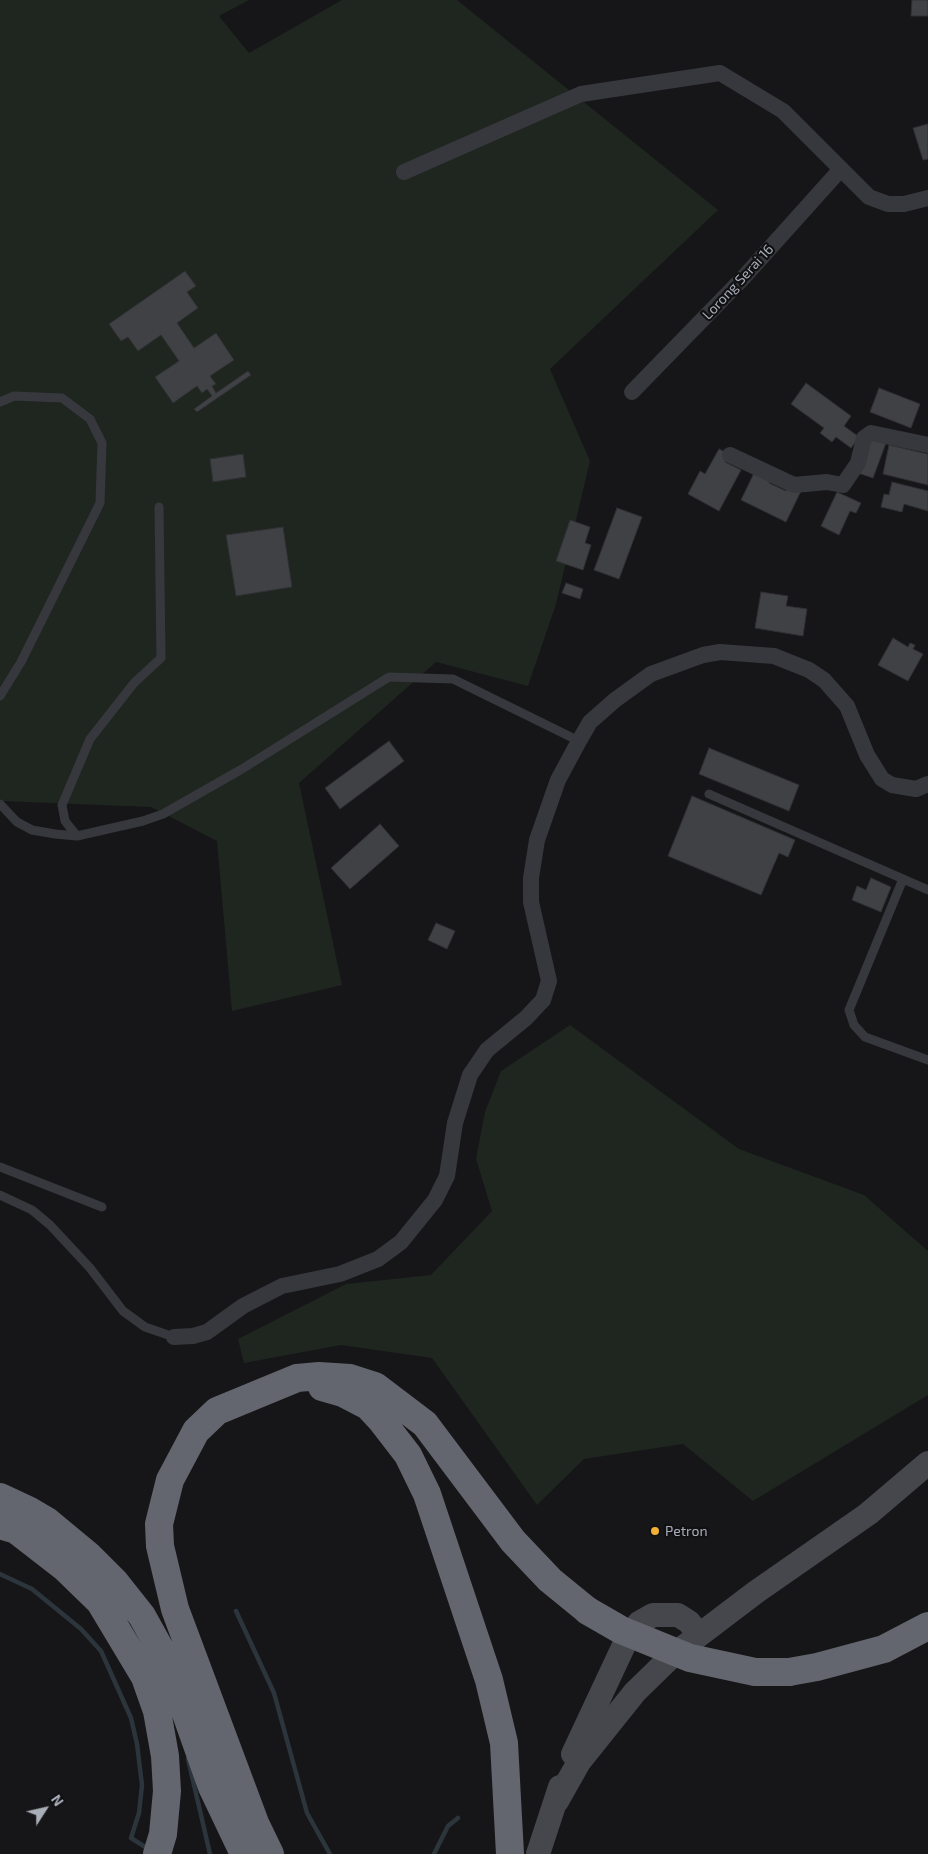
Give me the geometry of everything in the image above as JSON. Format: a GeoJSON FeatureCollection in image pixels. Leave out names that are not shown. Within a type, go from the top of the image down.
{"type":"FeatureCollection","features":[{"type":"Feature","properties":{"kind":"highway"},"geometry":{"type":"LineString","coordinates":[[270,1854],[254,1823],[175,1609],[160,1546],[159,1524],[170,1480],[196,1431],[217,1411],[297,1378],[319,1376],[350,1378],[375,1386],[401,1403],[425,1424],[513,1541],[550,1580],[588,1611],[621,1630],[690,1658],[755,1672],[789,1672],[818,1667],[884,1649],[928,1626]]}},
{"type":"Feature","properties":{"kind":"highway"},"geometry":{"type":"LineString","coordinates":[[297,1378],[343,1393],[368,1406],[397,1438],[408,1455],[427,1494],[471,1619],[490,1680],[504,1743],[510,1854]]}},
{"type":"Feature","properties":{"kind":"highway"},"geometry":{"type":"LineString","coordinates":[[0,1497],[30,1510],[47,1521],[115,1582],[142,1616],[168,1663],[212,1787],[244,1854]]}},
{"type":"Feature","properties":{"kind":"highway"},"geometry":{"type":"LineString","coordinates":[[0,1524],[23,1535],[65,1568],[100,1602],[145,1677],[157,1711],[165,1756],[167,1791],[165,1816],[163,1834],[157,1854]]}},
{"type":"Feature","properties":{"kind":"main road"},"geometry":{"type":"LineString","coordinates":[[557,1801],[578,1762],[630,1698],[673,1655],[756,1592],[868,1514],[928,1463]]}},
{"type":"Feature","properties":{"kind":"main road"},"geometry":{"type":"LineString","coordinates":[[538,1854],[557,1801],[564,1774],[625,1643],[635,1627],[653,1615],[670,1613],[678,1615],[689,1622],[699,1635]]}},
{"type":"Feature","properties":{"kind":"street"},"geometry":{"type":"LineString","coordinates":[[404,172],[581,94],[720,72],[783,111],[869,197],[888,204],[914,204],[928,198]]}},
{"type":"Feature","properties":{"kind":"street","name":"Lorong Serai 16"},"geometry":{"type":"LineString","coordinates":[[632,392],[743,278],[840,170]]}},
{"type":"Feature","properties":{"kind":"street"},"geometry":{"type":"LineString","coordinates":[[730,455],[794,485],[827,482],[843,485],[858,463],[864,438],[872,433],[928,445]]}},
{"type":"Feature","properties":{"kind":"street"},"geometry":{"type":"LineString","coordinates":[[174,1337],[193,1336],[208,1332],[249,1302],[282,1286],[340,1274],[378,1259],[401,1242],[435,1200],[446,1176],[455,1123],[470,1075],[488,1050],[526,1018],[543,1000],[549,980],[531,902],[531,878],[537,840],[558,780],[590,722],[651,674],[703,655],[720,652],[774,656],[809,670],[824,680],[846,706],[867,755],[882,779],[892,786],[916,789],[928,784]]}},
{"type":"Feature","properties":{"kind":"lane"},"geometry":{"type":"LineString","coordinates":[[0,402],[14,396],[62,398],[90,419],[102,443],[100,503],[21,662],[0,696]]}},
{"type":"Feature","properties":{"kind":"lane"},"geometry":{"type":"LineString","coordinates":[[77,836],[65,821],[62,804],[90,739],[134,683],[161,658],[159,507]]}},
{"type":"Feature","properties":{"kind":"lane"},"geometry":{"type":"LineString","coordinates":[[0,804],[17,822],[32,830],[77,836],[144,821],[163,814],[242,769],[390,677],[452,678],[579,741]]}},
{"type":"Feature","properties":{"kind":"lane"},"geometry":{"type":"LineString","coordinates":[[709,794],[928,890]]}},
{"type":"Feature","properties":{"kind":"lane"},"geometry":{"type":"LineString","coordinates":[[904,879],[849,1010],[854,1025],[865,1037],[928,1060]]}},
{"type":"Feature","properties":{"kind":"lane"},"geometry":{"type":"LineString","coordinates":[[0,1167],[102,1207]]}},
{"type":"Feature","properties":{"kind":"lane"},"geometry":{"type":"LineString","coordinates":[[0,1195],[32,1210],[50,1225],[90,1268],[123,1311],[145,1327],[174,1337]]}},
{"type":"Feature","properties":{"kind":"shaded area"},"geometry":{"type":"Polygon","coordinates":[[[0,0],[249,0],[219,16],[249,53],[342,0],[457,0],[718,210],[550,369],[590,461],[556,604],[528,686],[436,662],[299,783],[342,985],[232,1011],[217,841],[151,807],[0,801],[0,0]]]}},
{"type":"Feature","properties":{"kind":"shaded area"},"geometry":{"type":"Polygon","coordinates":[[[570,1025],[739,1149],[864,1195],[928,1251],[928,1395],[753,1501],[683,1444],[584,1459],[537,1505],[432,1358],[341,1345],[244,1363],[238,1339],[346,1284],[431,1275],[492,1211],[476,1159],[485,1112],[501,1071],[570,1025]]]}},
{"type":"Feature","properties":{"kind":"building"},"geometry":{"type":"Polygon","coordinates":[[[912,0],[928,0],[928,16],[911,16],[912,0]]]}},
{"type":"Feature","properties":{"kind":"building"},"geometry":{"type":"Polygon","coordinates":[[[928,124],[928,159],[923,160],[913,128],[928,124]]]}},
{"type":"Feature","properties":{"kind":"building"},"geometry":{"type":"Polygon","coordinates":[[[185,271],[196,286],[187,292],[198,308],[177,323],[194,348],[216,333],[234,360],[210,376],[216,384],[212,386],[216,393],[248,371],[251,375],[197,412],[194,409],[212,396],[207,389],[202,393],[197,386],[173,403],[155,377],[179,361],[161,335],[138,351],[128,337],[121,341],[109,324],[185,271]]]}},
{"type":"Feature","properties":{"kind":"building"},"geometry":{"type":"Polygon","coordinates":[[[806,383],[851,416],[844,426],[859,437],[851,448],[836,437],[832,442],[820,433],[824,428],[791,404],[806,383]]]}},
{"type":"Feature","properties":{"kind":"building"},"geometry":{"type":"Polygon","coordinates":[[[879,388],[920,404],[911,428],[870,412],[879,388]]]}},
{"type":"Feature","properties":{"kind":"building"},"geometry":{"type":"Polygon","coordinates":[[[871,438],[886,443],[873,478],[858,473],[871,438]]]}},
{"type":"Feature","properties":{"kind":"building"},"geometry":{"type":"Polygon","coordinates":[[[889,445],[928,454],[928,485],[883,474],[889,445]]]}},
{"type":"Feature","properties":{"kind":"building"},"geometry":{"type":"Polygon","coordinates":[[[719,449],[729,454],[725,462],[741,470],[719,511],[688,494],[700,471],[705,474],[719,449]]]}},
{"type":"Feature","properties":{"kind":"building"},"geometry":{"type":"Polygon","coordinates":[[[243,454],[246,477],[213,482],[210,459],[243,454]]]}},
{"type":"Feature","properties":{"kind":"building"},"geometry":{"type":"Polygon","coordinates":[[[756,469],[772,477],[769,483],[786,491],[789,485],[801,491],[786,522],[741,500],[756,469]]]}},
{"type":"Feature","properties":{"kind":"building"},"geometry":{"type":"Polygon","coordinates":[[[892,482],[928,491],[928,511],[904,504],[902,512],[881,507],[884,494],[889,495],[892,482]]]}},
{"type":"Feature","properties":{"kind":"building"},"geometry":{"type":"Polygon","coordinates":[[[837,492],[861,503],[856,513],[850,511],[839,535],[821,526],[837,492]]]}},
{"type":"Feature","properties":{"kind":"building"},"geometry":{"type":"Polygon","coordinates":[[[617,508],[642,517],[619,579],[594,570],[617,508]]]}},
{"type":"Feature","properties":{"kind":"building"},"geometry":{"type":"Polygon","coordinates":[[[570,520],[590,527],[585,543],[591,545],[583,570],[556,561],[570,520]]]}},
{"type":"Feature","properties":{"kind":"building"},"geometry":{"type":"Polygon","coordinates":[[[283,527],[292,587],[236,596],[226,535],[283,527]]]}},
{"type":"Feature","properties":{"kind":"building"},"geometry":{"type":"Polygon","coordinates":[[[566,583],[583,589],[580,599],[562,593],[566,583]]]}},
{"type":"Feature","properties":{"kind":"building"},"geometry":{"type":"Polygon","coordinates":[[[761,592],[788,596],[786,606],[807,609],[803,636],[755,628],[761,592]]]}},
{"type":"Feature","properties":{"kind":"building"},"geometry":{"type":"Polygon","coordinates":[[[893,638],[908,647],[910,643],[915,645],[913,649],[923,654],[908,681],[878,665],[893,638]]]}},
{"type":"Feature","properties":{"kind":"building"},"geometry":{"type":"Polygon","coordinates":[[[389,741],[404,761],[340,809],[325,788],[389,741]]]}},
{"type":"Feature","properties":{"kind":"building"},"geometry":{"type":"Polygon","coordinates":[[[709,748],[799,785],[789,811],[699,774],[709,748]]]}},
{"type":"Feature","properties":{"kind":"building"},"geometry":{"type":"Polygon","coordinates":[[[692,796],[795,840],[788,857],[779,853],[761,895],[668,856],[692,796]]]}},
{"type":"Feature","properties":{"kind":"building"},"geometry":{"type":"Polygon","coordinates":[[[380,824],[399,846],[350,889],[331,868],[380,824]]]}},
{"type":"Feature","properties":{"kind":"building"},"geometry":{"type":"Polygon","coordinates":[[[871,878],[891,887],[881,912],[852,900],[857,886],[866,890],[871,878]]]}},
{"type":"Feature","properties":{"kind":"building"},"geometry":{"type":"Polygon","coordinates":[[[436,923],[455,931],[447,949],[428,940],[436,923]]]}},
{"type":"Feature","properties":{"kind":"waterway"},"geometry":{"type":"LineString","coordinates":[[0,1574],[32,1589],[81,1629],[101,1651],[131,1718],[137,1744],[142,1785],[139,1813],[131,1838],[150,1850]]}},
{"type":"Feature","properties":{"kind":"waterway"},"geometry":{"type":"LineString","coordinates":[[236,1611],[274,1693],[307,1813],[330,1854]]}},
{"type":"Feature","properties":{"kind":"waterway"},"geometry":{"type":"LineString","coordinates":[[188,1759],[210,1854]]}},
{"type":"Feature","properties":{"kind":"waterway"},"geometry":{"type":"LineString","coordinates":[[434,1854],[448,1826],[458,1818]]}},
{"type":"Feature","properties":{"kind":"place","name":"Petron"},"geometry":{"type":"Point","coordinates":[655,1531]}}]}
